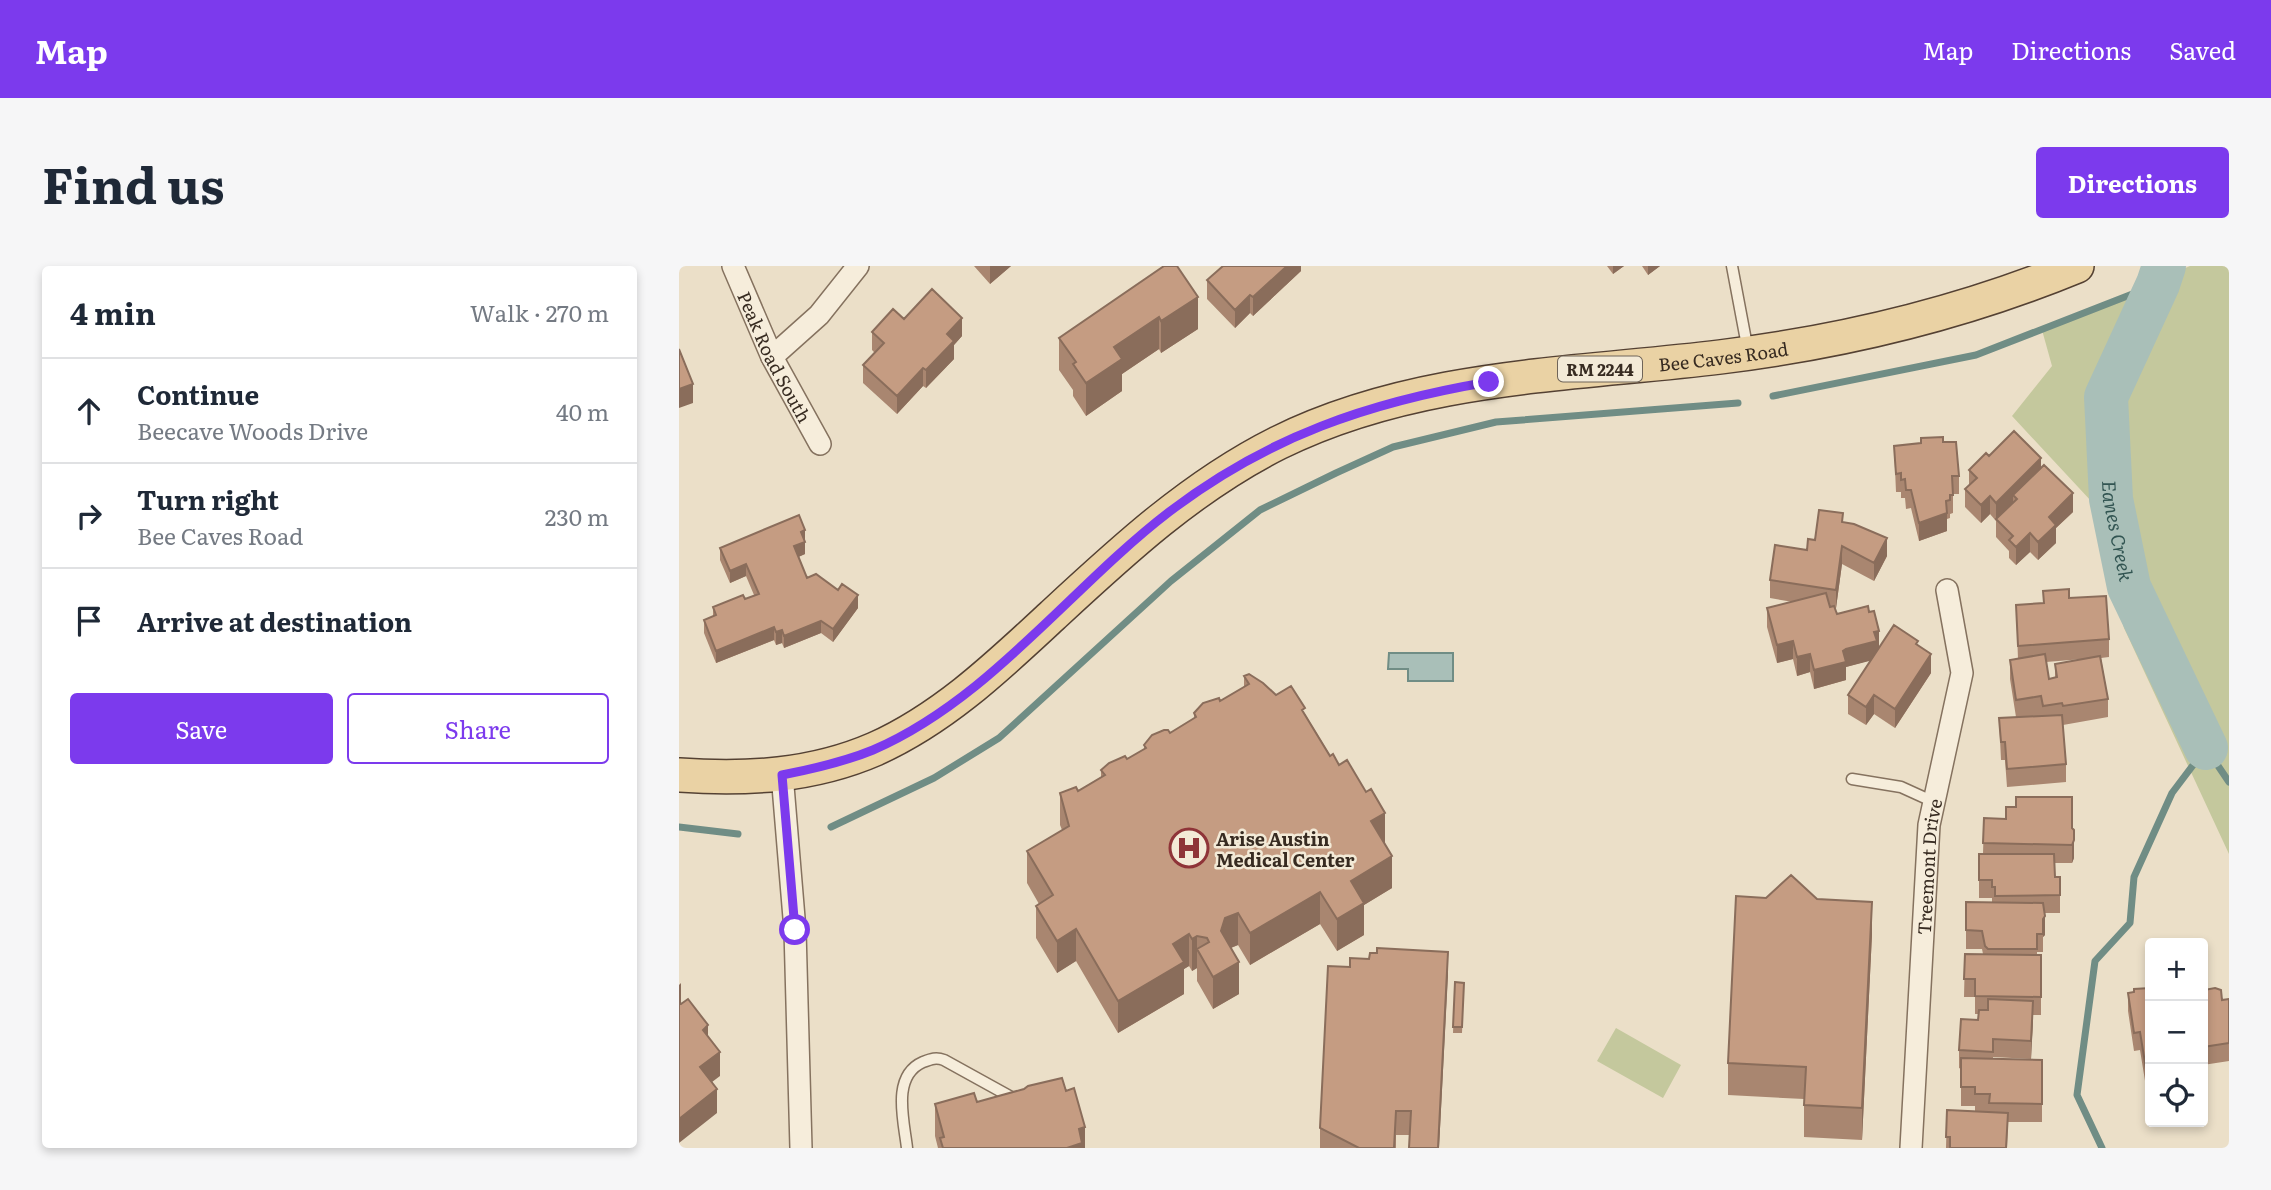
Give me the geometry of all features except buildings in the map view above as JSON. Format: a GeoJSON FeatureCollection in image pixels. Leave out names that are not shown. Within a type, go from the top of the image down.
{"type":"FeatureCollection","features":[{"type":"Feature","properties":{"kind":"main road","name":"Bee Caves Road"},"geometry":{"type":"LineString","coordinates":[[679,775],[782,775],[862,754],[923,723],[981,680],[1115,557],[1170,512],[1240,464],[1297,435],[1382,404],[1468,385],[1749,353],[1849,336],[1949,312],[2077,266]]}},
{"type":"Feature","properties":{"kind":"street","name":"Peak Road South"},"geometry":{"type":"LineString","coordinates":[[733,266],[772,357],[820,444]]}},
{"type":"Feature","properties":{"kind":"street"},"geometry":{"type":"LineString","coordinates":[[772,357],[819,315],[858,266]]}},
{"type":"Feature","properties":{"kind":"street","name":"Treemont Drive"},"geometry":{"type":"LineString","coordinates":[[1911,1148],[1929,825],[1962,673],[1947,590]]}},
{"type":"Feature","properties":{"kind":"street"},"geometry":{"type":"LineString","coordinates":[[782,775],[795,930],[801,1148]]}},
{"type":"Feature","properties":{"kind":"lane"},"geometry":{"type":"LineString","coordinates":[[1732,266],[1749,353]]}},
{"type":"Feature","properties":{"kind":"lane"},"geometry":{"type":"LineString","coordinates":[[1852,779],[1901,787],[1934,802]]}},
{"type":"Feature","properties":{"kind":"lane"},"geometry":{"type":"LineString","coordinates":[[907,1148],[902,1094],[907,1078],[918,1065],[936,1058],[944,1060],[1011,1097]]}},
{"type":"Feature","properties":{"kind":"green space"},"geometry":{"type":"Polygon","coordinates":[[[2190,266],[2229,266],[2229,854],[2124,628],[2092,502],[2012,416],[2052,366],[2042,330],[2190,266]]]}},
{"type":"Feature","properties":{"kind":"green space"},"geometry":{"type":"Polygon","coordinates":[[[1616,1028],[1681,1065],[1663,1098],[1597,1061],[1616,1028]]]}},
{"type":"Feature","properties":{"kind":"water"},"geometry":{"type":"Polygon","coordinates":[[[1389,653],[1453,653],[1453,681],[1408,681],[1408,669],[1388,669],[1389,653]]]}},
{"type":"Feature","properties":{"kind":"waterway","name":"Eanes Creek"},"geometry":{"type":"LineString","coordinates":[[2164,266],[2106,397],[2111,499],[2129,587],[2206,748]]}},
{"type":"Feature","properties":{"kind":"waterway"},"geometry":{"type":"LineString","coordinates":[[1773,396],[1976,355],[2158,284]]}},
{"type":"Feature","properties":{"kind":"waterway"},"geometry":{"type":"LineString","coordinates":[[831,827],[934,778],[999,738],[1171,581],[1260,510],[1336,473],[1393,447],[1496,422],[1738,403]]}},
{"type":"Feature","properties":{"kind":"waterway","name":"Eanes Creek"},"geometry":{"type":"LineString","coordinates":[[2160,653],[2206,748],[2229,782]]}},
{"type":"Feature","properties":{"kind":"waterway"},"geometry":{"type":"LineString","coordinates":[[2102,1148],[2077,1095],[2095,961],[2130,923],[2134,877],[2172,793],[2206,748]]}},
{"type":"Feature","properties":{"kind":"waterway"},"geometry":{"type":"LineString","coordinates":[[679,827],[738,834]]}},
{"type":"Feature","properties":{"kind":"place","name":"Arise Austin Medical Center"},"geometry":{"type":"Point","coordinates":[1189,848]}},
{"type":"Feature","properties":{"kind":"route"},"geometry":{"type":"LineString","coordinates":[[795,930],[782,775],[806,771],[873,750],[932,717],[981,680],[1149,528],[1205,487],[1259,453],[1317,426],[1360,411],[1425,393],[1489,382]]}}]}
